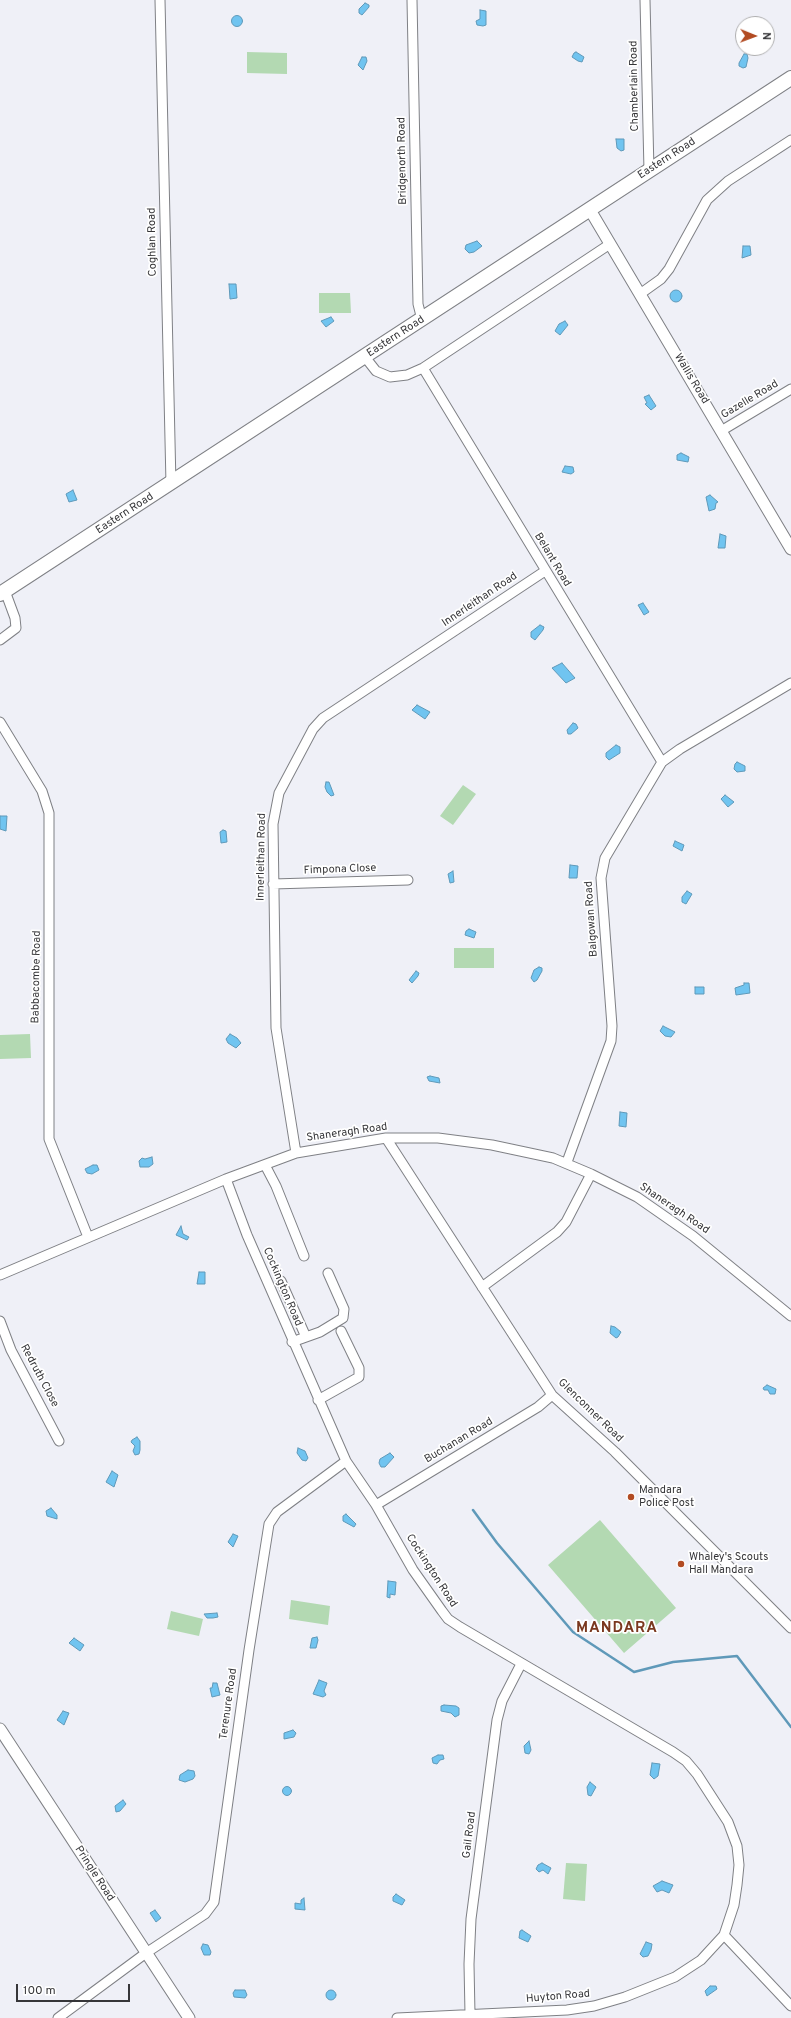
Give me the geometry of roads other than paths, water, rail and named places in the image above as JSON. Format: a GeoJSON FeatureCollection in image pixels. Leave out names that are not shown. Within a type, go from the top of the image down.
{"type":"FeatureCollection","features":[{"type":"Feature","properties":{"kind":"main road","name":"Eastern Road"},"geometry":{"type":"LineString","coordinates":[[2,593],[791,78]]}},
{"type":"Feature","properties":{"kind":"street","name":"Coghlan Road"},"geometry":{"type":"LineString","coordinates":[[160,0],[170,484]]}},
{"type":"Feature","properties":{"kind":"street","name":"Bridgenorth Road"},"geometry":{"type":"LineString","coordinates":[[412,0],[418,304],[422,320]]}},
{"type":"Feature","properties":{"kind":"street","name":"Chamberlain Road"},"geometry":{"type":"LineString","coordinates":[[645,0],[649,171]]}},
{"type":"Feature","properties":{"kind":"street"},"geometry":{"type":"LineString","coordinates":[[640,294],[661,279],[669,269],[707,200],[728,181],[791,140]]}},
{"type":"Feature","properties":{"kind":"street","name":"Wallis Road"},"geometry":{"type":"LineString","coordinates":[[590,210],[791,549]]}},
{"type":"Feature","properties":{"kind":"street"},"geometry":{"type":"LineString","coordinates":[[365,357],[376,371],[390,377],[407,375],[423,368],[610,244]]}},
{"type":"Feature","properties":{"kind":"street","name":"Belant Road"},"geometry":{"type":"LineString","coordinates":[[423,368],[662,762]]}},
{"type":"Feature","properties":{"kind":"street","name":"Gazelle Road"},"geometry":{"type":"LineString","coordinates":[[721,431],[791,389]]}},
{"type":"Feature","properties":{"kind":"street","name":"Innerleithan Road"},"geometry":{"type":"LineString","coordinates":[[296,1153],[276,1028],[273,824],[276,802],[295,761],[313,729],[331,712],[545,571]]}},
{"type":"Feature","properties":{"kind":"street"},"geometry":{"type":"LineString","coordinates":[[0,640],[16,628],[14,618],[2,593]]}},
{"type":"Feature","properties":{"kind":"street","name":"Balgowan Road"},"geometry":{"type":"LineString","coordinates":[[566,1162],[610,1041],[612,1026],[601,878],[605,858],[662,762],[680,749],[791,683]]}},
{"type":"Feature","properties":{"kind":"street","name":"Babbacombe Road"},"geometry":{"type":"LineString","coordinates":[[0,722],[42,791],[49,813],[49,1139],[88,1237]]}},
{"type":"Feature","properties":{"kind":"street","name":"Fimpona Close"},"geometry":{"type":"LineString","coordinates":[[273,884],[408,880]]}},
{"type":"Feature","properties":{"kind":"street","name":"Shaneragh Road"},"geometry":{"type":"LineString","coordinates":[[0,1275],[226,1179],[296,1153],[386,1138],[438,1138],[523,1151],[566,1162],[637,1197],[693,1236],[791,1316]]}},
{"type":"Feature","properties":{"kind":"street","name":"Glenconner Road"},"geometry":{"type":"LineString","coordinates":[[386,1138],[552,1395],[615,1452],[791,1628]]}},
{"type":"Feature","properties":{"kind":"street"},"geometry":{"type":"LineString","coordinates":[[265,1165],[276,1186],[304,1256]]}},
{"type":"Feature","properties":{"kind":"street"},"geometry":{"type":"LineString","coordinates":[[482,1287],[557,1232],[566,1222],[591,1174]]}},
{"type":"Feature","properties":{"kind":"street","name":"Cockington Road"},"geometry":{"type":"LineString","coordinates":[[226,1179],[247,1235],[292,1342],[346,1461],[376,1505],[413,1570],[448,1619],[521,1664],[673,1752],[698,1774],[728,1822],[737,1846],[739,1865],[737,1885],[734,1905],[724,1935]]}},
{"type":"Feature","properties":{"kind":"street"},"geometry":{"type":"LineString","coordinates":[[292,1342],[320,1332],[343,1318],[344,1309],[328,1273]]}},
{"type":"Feature","properties":{"kind":"street"},"geometry":{"type":"LineString","coordinates":[[281,1281],[306,1337]]}},
{"type":"Feature","properties":{"kind":"street","name":"Redruth Close"},"geometry":{"type":"LineString","coordinates":[[0,1321],[11,1350],[59,1441]]}},
{"type":"Feature","properties":{"kind":"street"},"geometry":{"type":"LineString","coordinates":[[318,1400],[359,1377],[359,1368],[341,1331]]}},
{"type":"Feature","properties":{"kind":"street","name":"Buchanan Road"},"geometry":{"type":"LineString","coordinates":[[376,1505],[538,1407],[552,1395]]}},
{"type":"Feature","properties":{"kind":"street","name":"Terenure Road"},"geometry":{"type":"LineString","coordinates":[[58,2018],[146,1953],[204,1914],[214,1902],[249,1650],[269,1524],[277,1512],[346,1461]]}},
{"type":"Feature","properties":{"kind":"street","name":"Gail Road"},"geometry":{"type":"LineString","coordinates":[[470,2014],[468,1964],[471,1919],[497,1720],[502,1701],[521,1664]]}},
{"type":"Feature","properties":{"kind":"street","name":"Pringle Road"},"geometry":{"type":"LineString","coordinates":[[0,1729],[188,2018]]}},
{"type":"Feature","properties":{"kind":"street"},"geometry":{"type":"LineString","coordinates":[[724,1935],[791,2006]]}},
{"type":"Feature","properties":{"kind":"street","name":"Huyton Road"},"geometry":{"type":"LineString","coordinates":[[397,2018],[567,2010],[594,2006],[625,1997],[675,1977],[701,1960],[724,1935]]}},
{"type":"Feature","properties":{"kind":"water"},"geometry":{"type":"Polygon","coordinates":[[[365,3],[369,5],[369,7],[362,15],[359,13],[359,9],[365,3]]]}},
{"type":"Feature","properties":{"kind":"water"},"geometry":{"type":"Polygon","coordinates":[[[480,10],[486,11],[486,25],[483,26],[477,25],[476,21],[480,19],[480,10]]]}},
{"type":"Feature","properties":{"kind":"water"},"geometry":{"type":"Polygon","coordinates":[[[237,15],[241,17],[243,21],[241,25],[237,27],[233,25],[231,21],[233,17],[237,15]]]}},
{"type":"Feature","properties":{"kind":"water"},"geometry":{"type":"Polygon","coordinates":[[[576,52],[584,57],[582,62],[572,57],[576,52]]]}},
{"type":"Feature","properties":{"kind":"water"},"geometry":{"type":"Polygon","coordinates":[[[743,56],[748,56],[746,67],[743,68],[739,66],[743,56]]]}},
{"type":"Feature","properties":{"kind":"water"},"geometry":{"type":"Polygon","coordinates":[[[362,57],[366,57],[367,61],[363,70],[358,65],[362,57]]]}},
{"type":"Feature","properties":{"kind":"water"},"geometry":{"type":"Polygon","coordinates":[[[616,139],[624,139],[624,150],[621,151],[617,148],[616,139]]]}},
{"type":"Feature","properties":{"kind":"water"},"geometry":{"type":"Polygon","coordinates":[[[477,241],[482,246],[474,252],[469,253],[465,249],[466,245],[477,241]]]}},
{"type":"Feature","properties":{"kind":"water"},"geometry":{"type":"Polygon","coordinates":[[[743,246],[750,246],[751,255],[742,258],[743,246]]]}},
{"type":"Feature","properties":{"kind":"water"},"geometry":{"type":"Polygon","coordinates":[[[229,284],[236,284],[237,298],[230,299],[229,284]]]}},
{"type":"Feature","properties":{"kind":"water"},"geometry":{"type":"Polygon","coordinates":[[[678,290],[681,291],[681,301],[674,302],[671,301],[670,294],[671,291],[678,290]]]}},
{"type":"Feature","properties":{"kind":"water"},"geometry":{"type":"Polygon","coordinates":[[[331,317],[334,321],[326,327],[321,321],[331,317]]]}},
{"type":"Feature","properties":{"kind":"water"},"geometry":{"type":"Polygon","coordinates":[[[565,321],[568,325],[560,335],[555,331],[559,324],[565,321]]]}},
{"type":"Feature","properties":{"kind":"water"},"geometry":{"type":"Polygon","coordinates":[[[649,395],[656,406],[651,410],[645,404],[647,403],[644,397],[649,395]]]}},
{"type":"Feature","properties":{"kind":"water"},"geometry":{"type":"Polygon","coordinates":[[[681,453],[689,457],[688,462],[677,460],[677,455],[681,453]]]}},
{"type":"Feature","properties":{"kind":"water"},"geometry":{"type":"Polygon","coordinates":[[[565,466],[573,467],[574,472],[571,474],[562,472],[565,466]]]}},
{"type":"Feature","properties":{"kind":"water"},"geometry":{"type":"Polygon","coordinates":[[[73,490],[77,500],[69,502],[66,494],[73,490]]]}},
{"type":"Feature","properties":{"kind":"water"},"geometry":{"type":"Polygon","coordinates":[[[710,495],[718,502],[716,503],[715,509],[709,511],[706,497],[710,495]]]}},
{"type":"Feature","properties":{"kind":"water"},"geometry":{"type":"Polygon","coordinates":[[[720,534],[726,536],[725,548],[718,548],[720,534]]]}},
{"type":"Feature","properties":{"kind":"water"},"geometry":{"type":"Polygon","coordinates":[[[643,603],[649,612],[644,615],[638,605],[643,603]]]}},
{"type":"Feature","properties":{"kind":"water"},"geometry":{"type":"Polygon","coordinates":[[[540,625],[544,627],[543,630],[535,640],[531,637],[531,632],[540,625]]]}},
{"type":"Feature","properties":{"kind":"water"},"geometry":{"type":"Polygon","coordinates":[[[562,663],[575,678],[566,683],[552,668],[562,663]]]}},
{"type":"Feature","properties":{"kind":"water"},"geometry":{"type":"Polygon","coordinates":[[[417,705],[430,712],[425,719],[412,710],[417,705]]]}},
{"type":"Feature","properties":{"kind":"water"},"geometry":{"type":"Polygon","coordinates":[[[573,723],[576,724],[578,728],[571,734],[568,734],[567,730],[573,723]]]}},
{"type":"Feature","properties":{"kind":"water"},"geometry":{"type":"Polygon","coordinates":[[[616,745],[620,747],[620,753],[609,760],[606,757],[606,753],[616,745]]]}},
{"type":"Feature","properties":{"kind":"water"},"geometry":{"type":"Polygon","coordinates":[[[737,762],[745,766],[745,771],[737,772],[734,769],[737,762]]]}},
{"type":"Feature","properties":{"kind":"water"},"geometry":{"type":"Polygon","coordinates":[[[326,782],[329,782],[334,795],[331,796],[327,792],[325,787],[326,782]]]}},
{"type":"Feature","properties":{"kind":"water"},"geometry":{"type":"Polygon","coordinates":[[[725,795],[734,802],[728,807],[721,799],[725,795]]]}},
{"type":"Feature","properties":{"kind":"water"},"geometry":{"type":"Polygon","coordinates":[[[0,816],[7,816],[6,831],[0,829],[0,816]]]}},
{"type":"Feature","properties":{"kind":"water"},"geometry":{"type":"Polygon","coordinates":[[[223,830],[226,831],[227,842],[221,843],[220,832],[223,830]]]}},
{"type":"Feature","properties":{"kind":"water"},"geometry":{"type":"Polygon","coordinates":[[[675,841],[684,845],[682,851],[673,846],[675,841]]]}},
{"type":"Feature","properties":{"kind":"water"},"geometry":{"type":"Polygon","coordinates":[[[570,865],[578,866],[577,878],[569,878],[570,865]]]}},
{"type":"Feature","properties":{"kind":"water"},"geometry":{"type":"Polygon","coordinates":[[[453,871],[454,882],[450,883],[448,874],[453,871]]]}},
{"type":"Feature","properties":{"kind":"water"},"geometry":{"type":"Polygon","coordinates":[[[687,891],[692,894],[686,904],[682,902],[682,897],[687,891]]]}},
{"type":"Feature","properties":{"kind":"water"},"geometry":{"type":"Polygon","coordinates":[[[469,929],[476,932],[474,938],[465,935],[466,931],[469,929]]]}},
{"type":"Feature","properties":{"kind":"water"},"geometry":{"type":"Polygon","coordinates":[[[539,967],[542,968],[542,971],[537,980],[534,982],[531,978],[534,970],[539,967]]]}},
{"type":"Feature","properties":{"kind":"water"},"geometry":{"type":"Polygon","coordinates":[[[416,971],[419,973],[418,976],[412,983],[409,980],[416,971]]]}},
{"type":"Feature","properties":{"kind":"water"},"geometry":{"type":"Polygon","coordinates":[[[744,983],[749,983],[750,993],[736,995],[735,988],[744,985],[744,983]]]}},
{"type":"Feature","properties":{"kind":"water"},"geometry":{"type":"Polygon","coordinates":[[[695,987],[704,987],[704,994],[695,994],[695,987]]]}},
{"type":"Feature","properties":{"kind":"water"},"geometry":{"type":"Polygon","coordinates":[[[663,1026],[675,1032],[671,1037],[665,1036],[660,1031],[663,1026]]]}},
{"type":"Feature","properties":{"kind":"water"},"geometry":{"type":"Polygon","coordinates":[[[230,1034],[237,1038],[241,1043],[236,1048],[228,1043],[226,1039],[230,1034]]]}},
{"type":"Feature","properties":{"kind":"water"},"geometry":{"type":"Polygon","coordinates":[[[430,1076],[439,1078],[440,1083],[429,1081],[427,1077],[430,1076]]]}},
{"type":"Feature","properties":{"kind":"water"},"geometry":{"type":"Polygon","coordinates":[[[620,1112],[627,1113],[626,1127],[619,1126],[620,1112]]]}},
{"type":"Feature","properties":{"kind":"water"},"geometry":{"type":"Polygon","coordinates":[[[152,1157],[153,1164],[149,1167],[140,1167],[139,1161],[142,1158],[145,1159],[152,1157]]]}},
{"type":"Feature","properties":{"kind":"water"},"geometry":{"type":"Polygon","coordinates":[[[93,1165],[97,1165],[99,1170],[92,1174],[87,1173],[85,1169],[93,1165]]]}},
{"type":"Feature","properties":{"kind":"water"},"geometry":{"type":"Polygon","coordinates":[[[181,1226],[183,1234],[189,1237],[187,1240],[176,1235],[181,1226]]]}},
{"type":"Feature","properties":{"kind":"water"},"geometry":{"type":"Polygon","coordinates":[[[199,1272],[205,1272],[205,1284],[197,1284],[199,1272]]]}},
{"type":"Feature","properties":{"kind":"water"},"geometry":{"type":"Polygon","coordinates":[[[611,1326],[615,1327],[621,1332],[618,1337],[616,1338],[610,1333],[611,1326]]]}},
{"type":"Feature","properties":{"kind":"water"},"geometry":{"type":"Polygon","coordinates":[[[767,1385],[776,1389],[775,1394],[770,1394],[768,1390],[764,1390],[763,1388],[767,1385]]]}},
{"type":"Feature","properties":{"kind":"water"},"geometry":{"type":"Polygon","coordinates":[[[137,1437],[140,1441],[140,1450],[139,1454],[135,1455],[133,1451],[135,1446],[131,1442],[137,1437]]]}},
{"type":"Feature","properties":{"kind":"water"},"geometry":{"type":"Polygon","coordinates":[[[298,1448],[305,1451],[308,1458],[306,1461],[302,1460],[297,1453],[298,1448]]]}},
{"type":"Feature","properties":{"kind":"water"},"geometry":{"type":"Polygon","coordinates":[[[390,1453],[394,1457],[385,1467],[381,1467],[379,1463],[380,1459],[390,1453]]]}},
{"type":"Feature","properties":{"kind":"water"},"geometry":{"type":"Polygon","coordinates":[[[112,1471],[118,1475],[114,1487],[106,1482],[112,1471]]]}},
{"type":"Feature","properties":{"kind":"water"},"geometry":{"type":"Polygon","coordinates":[[[51,1508],[57,1515],[57,1519],[47,1516],[46,1511],[51,1508]]]}},
{"type":"Feature","properties":{"kind":"water"},"geometry":{"type":"Polygon","coordinates":[[[346,1514],[356,1524],[354,1527],[343,1521],[343,1516],[346,1514]]]}},
{"type":"Feature","properties":{"kind":"water"},"geometry":{"type":"Polygon","coordinates":[[[233,1534],[238,1536],[233,1547],[228,1542],[233,1534]]]}},
{"type":"Feature","properties":{"kind":"water"},"geometry":{"type":"Polygon","coordinates":[[[388,1581],[396,1582],[395,1595],[390,1594],[390,1598],[387,1597],[388,1581]]]}},
{"type":"Feature","properties":{"kind":"water"},"geometry":{"type":"Polygon","coordinates":[[[217,1613],[218,1617],[213,1618],[207,1618],[204,1614],[217,1613]]]}},
{"type":"Feature","properties":{"kind":"water"},"geometry":{"type":"Polygon","coordinates":[[[317,1637],[318,1640],[316,1648],[310,1648],[312,1638],[317,1637]]]}},
{"type":"Feature","properties":{"kind":"water"},"geometry":{"type":"Polygon","coordinates":[[[74,1638],[84,1645],[80,1651],[69,1643],[74,1638]]]}},
{"type":"Feature","properties":{"kind":"water"},"geometry":{"type":"Polygon","coordinates":[[[319,1680],[327,1683],[324,1691],[326,1695],[323,1697],[313,1694],[319,1680]]]}},
{"type":"Feature","properties":{"kind":"water"},"geometry":{"type":"Polygon","coordinates":[[[213,1683],[217,1683],[220,1695],[212,1697],[210,1688],[212,1688],[213,1683]]]}},
{"type":"Feature","properties":{"kind":"water"},"geometry":{"type":"Polygon","coordinates":[[[441,1706],[456,1706],[459,1708],[459,1715],[455,1717],[451,1713],[441,1711],[441,1706]]]}},
{"type":"Feature","properties":{"kind":"water"},"geometry":{"type":"Polygon","coordinates":[[[63,1711],[69,1713],[64,1725],[57,1720],[63,1711]]]}},
{"type":"Feature","properties":{"kind":"water"},"geometry":{"type":"Polygon","coordinates":[[[293,1730],[296,1733],[294,1737],[284,1739],[284,1733],[293,1730]]]}},
{"type":"Feature","properties":{"kind":"water"},"geometry":{"type":"Polygon","coordinates":[[[529,1741],[531,1750],[529,1754],[525,1753],[524,1746],[529,1741]]]}},
{"type":"Feature","properties":{"kind":"water"},"geometry":{"type":"Polygon","coordinates":[[[438,1755],[443,1755],[444,1759],[440,1760],[437,1764],[433,1763],[432,1758],[438,1755]]]}},
{"type":"Feature","properties":{"kind":"water"},"geometry":{"type":"Polygon","coordinates":[[[652,1763],[660,1764],[658,1776],[654,1779],[650,1775],[652,1763]]]}},
{"type":"Feature","properties":{"kind":"water"},"geometry":{"type":"Polygon","coordinates":[[[188,1770],[194,1771],[195,1776],[193,1779],[185,1782],[179,1780],[180,1775],[188,1770]]]}},
{"type":"Feature","properties":{"kind":"water"},"geometry":{"type":"Polygon","coordinates":[[[590,1782],[596,1787],[591,1796],[588,1795],[587,1787],[590,1782]]]}},
{"type":"Feature","properties":{"kind":"water"},"geometry":{"type":"Polygon","coordinates":[[[285,1787],[289,1787],[291,1791],[289,1795],[285,1795],[283,1793],[283,1789],[285,1787]]]}},
{"type":"Feature","properties":{"kind":"water"},"geometry":{"type":"Polygon","coordinates":[[[123,1800],[126,1804],[120,1811],[116,1812],[115,1806],[123,1800]]]}},
{"type":"Feature","properties":{"kind":"water"},"geometry":{"type":"Polygon","coordinates":[[[542,1863],[551,1868],[548,1874],[543,1870],[539,1872],[536,1869],[538,1865],[542,1863]]]}},
{"type":"Feature","properties":{"kind":"water"},"geometry":{"type":"Polygon","coordinates":[[[662,1881],[673,1885],[669,1893],[662,1890],[657,1892],[653,1886],[662,1881]]]}},
{"type":"Feature","properties":{"kind":"water"},"geometry":{"type":"Polygon","coordinates":[[[396,1894],[405,1900],[402,1905],[393,1901],[393,1897],[396,1894]]]}},
{"type":"Feature","properties":{"kind":"water"},"geometry":{"type":"Polygon","coordinates":[[[304,1898],[305,1910],[295,1909],[295,1903],[301,1904],[301,1900],[304,1898]]]}},
{"type":"Feature","properties":{"kind":"water"},"geometry":{"type":"Polygon","coordinates":[[[155,1910],[161,1918],[156,1922],[150,1913],[155,1910]]]}},
{"type":"Feature","properties":{"kind":"water"},"geometry":{"type":"Polygon","coordinates":[[[522,1930],[531,1936],[528,1942],[519,1938],[520,1931],[522,1930]]]}},
{"type":"Feature","properties":{"kind":"water"},"geometry":{"type":"Polygon","coordinates":[[[646,1942],[652,1944],[651,1950],[648,1956],[643,1957],[640,1954],[646,1942]]]}},
{"type":"Feature","properties":{"kind":"water"},"geometry":{"type":"Polygon","coordinates":[[[203,1944],[208,1945],[211,1952],[210,1955],[204,1955],[201,1948],[203,1944]]]}},
{"type":"Feature","properties":{"kind":"water"},"geometry":{"type":"Polygon","coordinates":[[[710,1986],[716,1986],[717,1989],[707,1996],[705,1991],[710,1986]]]}},
{"type":"Feature","properties":{"kind":"water"},"geometry":{"type":"Polygon","coordinates":[[[235,1990],[245,1990],[247,1995],[245,1998],[234,1997],[233,1993],[235,1990]]]}},
{"type":"Feature","properties":{"kind":"water"},"geometry":{"type":"Polygon","coordinates":[[[329,1990],[333,1990],[336,1995],[333,2000],[329,2000],[326,1997],[326,1993],[329,1990]]]}},
{"type":"Feature","properties":{"kind":"waterway"},"geometry":{"type":"LineString","coordinates":[[473,1510],[497,1543],[573,1632],[634,1672],[673,1662],[737,1656],[791,1727]]}},
{"type":"Feature","properties":{"kind":"place","name":"Mandara Police Post"},"geometry":{"type":"Point","coordinates":[631,1497]}},
{"type":"Feature","properties":{"kind":"place","name":"Whaley's Scouts Hall Mandara"},"geometry":{"type":"Point","coordinates":[681,1564]}},
{"type":"Feature","properties":{"kind":"district","name":"MANDARA"},"geometry":{"type":"Point","coordinates":[617,1629]}}]}
